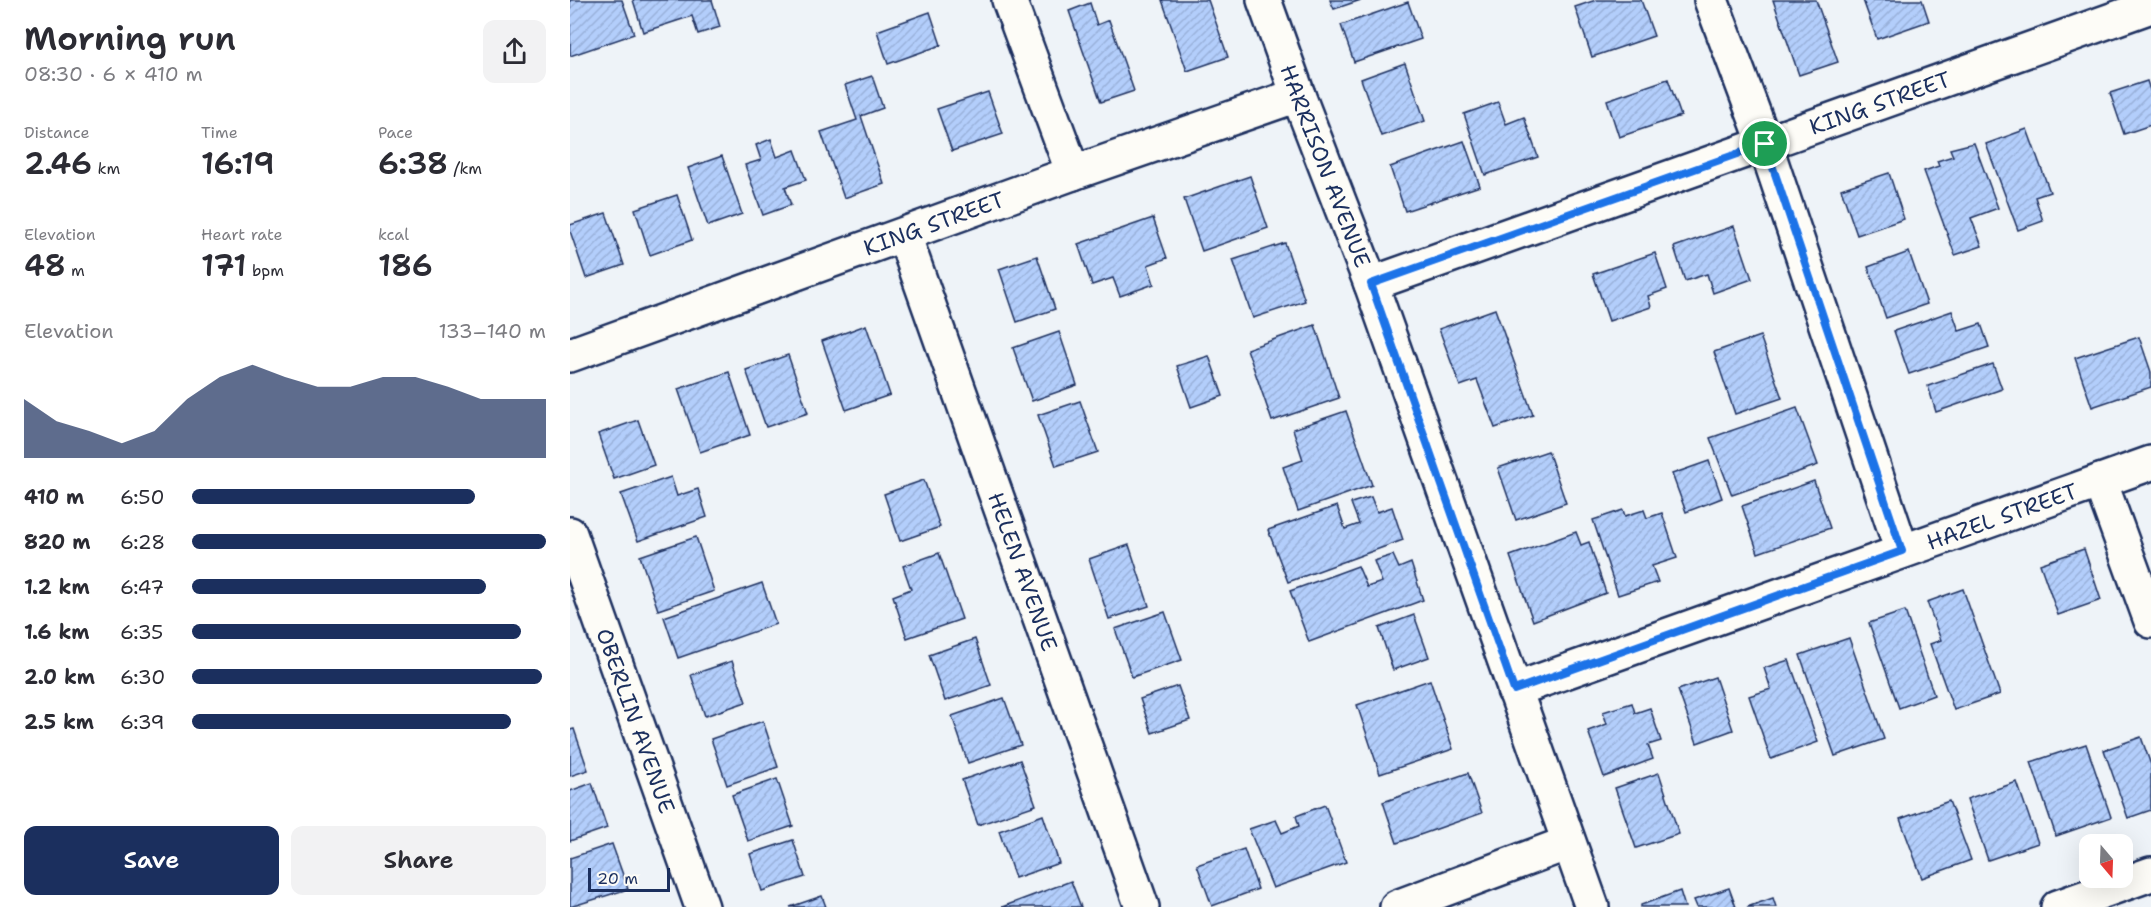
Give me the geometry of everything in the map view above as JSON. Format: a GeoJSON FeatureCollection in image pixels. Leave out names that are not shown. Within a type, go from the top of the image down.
{"type":"FeatureCollection","features":[{"type":"Feature","properties":{"kind":"street"},"geometry":{"type":"LineString","coordinates":[[1009,0],[1073,173]]}},
{"type":"Feature","properties":{"kind":"street","name":"HARRISON AVENUE"},"geometry":{"type":"LineString","coordinates":[[1264,0],[1371,284],[1592,907]]}},
{"type":"Feature","properties":{"kind":"street"},"geometry":{"type":"LineString","coordinates":[[1712,0],[1765,144],[1902,551]]}},
{"type":"Feature","properties":{"kind":"street","name":"KING STREET"},"geometry":{"type":"LineString","coordinates":[[1371,284],[2151,6]]}},
{"type":"Feature","properties":{"kind":"street","name":"KING STREET"},"geometry":{"type":"LineString","coordinates":[[570,355],[1073,173],[1298,95]]}},
{"type":"Feature","properties":{"kind":"street","name":"HELEN AVENUE"},"geometry":{"type":"LineString","coordinates":[[904,235],[1142,907]]}},
{"type":"Feature","properties":{"kind":"street","name":"HAZEL STREET"},"geometry":{"type":"LineString","coordinates":[[1514,690],[2151,463]]}},
{"type":"Feature","properties":{"kind":"street"},"geometry":{"type":"LineString","coordinates":[[2100,482],[2151,621]]}},
{"type":"Feature","properties":{"kind":"street","name":"OBERLIN AVENUE"},"geometry":{"type":"LineString","coordinates":[[570,534],[702,907]]}},
{"type":"Feature","properties":{"kind":"street"},"geometry":{"type":"LineString","coordinates":[[1397,907],[1568,843]]}},
{"type":"Feature","properties":{"kind":"street"},"geometry":{"type":"LineString","coordinates":[[2058,907],[2151,874]]}},
{"type":"Feature","properties":{"kind":"building"},"geometry":{"type":"Polygon","coordinates":[[[570,0],[622,0],[634,34],[570,56],[570,0]]]}},
{"type":"Feature","properties":{"kind":"building"},"geometry":{"type":"Polygon","coordinates":[[[633,0],[712,0],[720,27],[698,34],[692,16],[643,32],[633,0]]]}},
{"type":"Feature","properties":{"kind":"building"},"geometry":{"type":"Polygon","coordinates":[[[1162,0],[1208,0],[1228,57],[1187,71],[1162,0]]]}},
{"type":"Feature","properties":{"kind":"building"},"geometry":{"type":"Polygon","coordinates":[[[1330,0],[1361,0],[1334,9],[1330,0]]]}},
{"type":"Feature","properties":{"kind":"building"},"geometry":{"type":"Polygon","coordinates":[[[1596,0],[1641,0],[1654,36],[1592,57],[1575,7],[1596,0]]]}},
{"type":"Feature","properties":{"kind":"building"},"geometry":{"type":"Polygon","coordinates":[[[1773,0],[1816,0],[1838,62],[1799,75],[1773,0]]]}},
{"type":"Feature","properties":{"kind":"building"},"geometry":{"type":"Polygon","coordinates":[[[1863,0],[1922,0],[1929,21],[1877,39],[1863,0]]]}},
{"type":"Feature","properties":{"kind":"building"},"geometry":{"type":"Polygon","coordinates":[[[1408,2],[1421,39],[1354,62],[1341,25],[1408,2]]]}},
{"type":"Feature","properties":{"kind":"building"},"geometry":{"type":"Polygon","coordinates":[[[1090,3],[1097,25],[1109,20],[1134,91],[1101,102],[1069,11],[1090,3]]]}},
{"type":"Feature","properties":{"kind":"building"},"geometry":{"type":"Polygon","coordinates":[[[930,12],[941,45],[888,64],[877,31],[930,12]]]}},
{"type":"Feature","properties":{"kind":"building"},"geometry":{"type":"Polygon","coordinates":[[[1405,63],[1425,121],[1381,136],[1361,79],[1405,63]]]}},
{"type":"Feature","properties":{"kind":"building"},"geometry":{"type":"Polygon","coordinates":[[[872,76],[883,108],[861,116],[884,184],[844,198],[821,132],[857,120],[845,85],[872,76]]]}},
{"type":"Feature","properties":{"kind":"building"},"geometry":{"type":"Polygon","coordinates":[[[1668,79],[1681,116],[1619,137],[1607,100],[1668,79]]]}},
{"type":"Feature","properties":{"kind":"building"},"geometry":{"type":"Polygon","coordinates":[[[2147,81],[2151,93],[2151,125],[2124,134],[2110,93],[2147,81]]]}},
{"type":"Feature","properties":{"kind":"building"},"geometry":{"type":"Polygon","coordinates":[[[988,92],[1003,134],[952,151],[937,109],[988,92]]]}},
{"type":"Feature","properties":{"kind":"building"},"geometry":{"type":"Polygon","coordinates":[[[1498,102],[1506,124],[1524,117],[1538,157],[1485,175],[1464,114],[1498,102]]]}},
{"type":"Feature","properties":{"kind":"building"},"geometry":{"type":"Polygon","coordinates":[[[2027,129],[2050,192],[2035,197],[2043,221],[2018,230],[1986,144],[2027,129]]]}},
{"type":"Feature","properties":{"kind":"building"},"geometry":{"type":"Polygon","coordinates":[[[771,139],[777,157],[795,150],[806,180],[785,187],[791,205],[763,215],[745,165],[761,160],[756,145],[771,139]]]}},
{"type":"Feature","properties":{"kind":"building"},"geometry":{"type":"Polygon","coordinates":[[[1464,141],[1480,186],[1405,211],[1390,167],[1464,141]]]}},
{"type":"Feature","properties":{"kind":"building"},"geometry":{"type":"Polygon","coordinates":[[[1974,143],[1998,208],[1971,218],[1982,246],[1955,255],[1924,171],[1939,166],[1937,161],[1953,156],[1950,149],[1974,143]]]}},
{"type":"Feature","properties":{"kind":"building"},"geometry":{"type":"Polygon","coordinates":[[[722,156],[742,214],[708,226],[688,168],[722,156]]]}},
{"type":"Feature","properties":{"kind":"building"},"geometry":{"type":"Polygon","coordinates":[[[1889,173],[1904,219],[1857,235],[1841,189],[1889,173]]]}},
{"type":"Feature","properties":{"kind":"building"},"geometry":{"type":"Polygon","coordinates":[[[1250,176],[1268,228],[1202,251],[1184,199],[1250,176]]]}},
{"type":"Feature","properties":{"kind":"building"},"geometry":{"type":"Polygon","coordinates":[[[677,195],[692,240],[650,255],[635,209],[677,195]]]}},
{"type":"Feature","properties":{"kind":"building"},"geometry":{"type":"Polygon","coordinates":[[[606,213],[624,265],[586,278],[570,225],[606,213]]]}},
{"type":"Feature","properties":{"kind":"building"},"geometry":{"type":"Polygon","coordinates":[[[1153,218],[1167,258],[1148,265],[1154,284],[1120,296],[1113,278],[1092,285],[1078,244],[1153,218]]]}},
{"type":"Feature","properties":{"kind":"building"},"geometry":{"type":"Polygon","coordinates":[[[1734,226],[1752,279],[1713,293],[1707,274],[1685,281],[1674,247],[1734,226]]]}},
{"type":"Feature","properties":{"kind":"building"},"geometry":{"type":"Polygon","coordinates":[[[1285,243],[1305,301],[1253,318],[1233,260],[1285,243]]]}},
{"type":"Feature","properties":{"kind":"building"},"geometry":{"type":"Polygon","coordinates":[[[1909,252],[1927,304],[1886,318],[1868,267],[1909,252]]]}},
{"type":"Feature","properties":{"kind":"building"},"geometry":{"type":"Polygon","coordinates":[[[1655,253],[1667,289],[1648,296],[1651,307],[1609,321],[1593,274],[1655,253]]]}},
{"type":"Feature","properties":{"kind":"building"},"geometry":{"type":"Polygon","coordinates":[[[1037,256],[1055,309],[1017,322],[999,269],[1037,256]]]}},
{"type":"Feature","properties":{"kind":"building"},"geometry":{"type":"Polygon","coordinates":[[[1495,309],[1533,415],[1495,428],[1477,380],[1460,386],[1439,329],[1495,309]]]}},
{"type":"Feature","properties":{"kind":"building"},"geometry":{"type":"Polygon","coordinates":[[[1952,311],[1959,331],[1981,324],[1989,347],[1909,374],[1894,331],[1952,311]]]}},
{"type":"Feature","properties":{"kind":"building"},"geometry":{"type":"Polygon","coordinates":[[[866,325],[890,395],[846,410],[822,341],[866,325]]]}},
{"type":"Feature","properties":{"kind":"building"},"geometry":{"type":"Polygon","coordinates":[[[1315,325],[1339,398],[1272,421],[1247,349],[1315,325]]]}},
{"type":"Feature","properties":{"kind":"building"},"geometry":{"type":"Polygon","coordinates":[[[1059,332],[1077,385],[1032,401],[1013,348],[1059,332]]]}},
{"type":"Feature","properties":{"kind":"building"},"geometry":{"type":"Polygon","coordinates":[[[1760,336],[1782,398],[1735,414],[1714,352],[1760,336]]]}},
{"type":"Feature","properties":{"kind":"building"},"geometry":{"type":"Polygon","coordinates":[[[2139,337],[2151,372],[2151,387],[2092,407],[2075,358],[2139,337]]]}},
{"type":"Feature","properties":{"kind":"building"},"geometry":{"type":"Polygon","coordinates":[[[788,355],[808,413],[766,427],[746,370],[788,355]]]}},
{"type":"Feature","properties":{"kind":"building"},"geometry":{"type":"Polygon","coordinates":[[[1209,356],[1223,396],[1191,407],[1177,366],[1209,356]]]}},
{"type":"Feature","properties":{"kind":"building"},"geometry":{"type":"Polygon","coordinates":[[[1993,364],[2002,389],[1936,412],[1928,386],[1993,364]]]}},
{"type":"Feature","properties":{"kind":"building"},"geometry":{"type":"Polygon","coordinates":[[[729,372],[750,435],[700,452],[678,389],[729,372]]]}},
{"type":"Feature","properties":{"kind":"building"},"geometry":{"type":"Polygon","coordinates":[[[1080,401],[1098,452],[1056,466],[1038,415],[1080,401]]]}},
{"type":"Feature","properties":{"kind":"building"},"geometry":{"type":"Polygon","coordinates":[[[1797,408],[1818,465],[1732,495],[1710,438],[1797,408]]]}},
{"type":"Feature","properties":{"kind":"building"},"geometry":{"type":"Polygon","coordinates":[[[1346,411],[1372,485],[1298,511],[1283,467],[1303,460],[1293,429],[1346,411]]]}},
{"type":"Feature","properties":{"kind":"building"},"geometry":{"type":"Polygon","coordinates":[[[638,420],[654,465],[614,479],[598,434],[638,420]]]}},
{"type":"Feature","properties":{"kind":"building"},"geometry":{"type":"Polygon","coordinates":[[[1548,451],[1566,503],[1516,520],[1498,468],[1548,451]]]}},
{"type":"Feature","properties":{"kind":"building"},"geometry":{"type":"Polygon","coordinates":[[[1709,461],[1722,498],[1686,512],[1672,474],[1709,461]]]}},
{"type":"Feature","properties":{"kind":"building"},"geometry":{"type":"Polygon","coordinates":[[[671,477],[677,496],[698,489],[707,517],[638,541],[621,494],[671,477]]]}},
{"type":"Feature","properties":{"kind":"building"},"geometry":{"type":"Polygon","coordinates":[[[924,480],[940,527],[900,541],[884,494],[924,480]]]}},
{"type":"Feature","properties":{"kind":"building"},"geometry":{"type":"Polygon","coordinates":[[[1814,481],[1830,528],[1758,553],[1742,506],[1814,481]]]}},
{"type":"Feature","properties":{"kind":"building"},"geometry":{"type":"Polygon","coordinates":[[[1371,497],[1377,512],[1392,507],[1403,540],[1288,582],[1268,530],[1337,506],[1345,529],[1359,524],[1351,503],[1371,497]]]}},
{"type":"Feature","properties":{"kind":"building"},"geometry":{"type":"Polygon","coordinates":[[[1623,510],[1625,516],[1644,510],[1647,518],[1662,513],[1677,558],[1652,566],[1658,582],[1618,595],[1593,520],[1623,510]]]}},
{"type":"Feature","properties":{"kind":"building"},"geometry":{"type":"Polygon","coordinates":[[[1576,532],[1581,545],[1589,542],[1606,593],[1533,621],[1510,556],[1576,532]]]}},
{"type":"Feature","properties":{"kind":"building"},"geometry":{"type":"Polygon","coordinates":[[[696,537],[714,591],[658,610],[640,556],[696,537]]]}},
{"type":"Feature","properties":{"kind":"building"},"geometry":{"type":"Polygon","coordinates":[[[1129,545],[1149,606],[1109,619],[1089,559],[1129,545]]]}},
{"type":"Feature","properties":{"kind":"building"},"geometry":{"type":"Polygon","coordinates":[[[2084,549],[2101,600],[2058,615],[2040,564],[2084,549]]]}},
{"type":"Feature","properties":{"kind":"building"},"geometry":{"type":"Polygon","coordinates":[[[939,553],[962,619],[907,638],[893,596],[911,589],[903,566],[939,553]]]}},
{"type":"Feature","properties":{"kind":"building"},"geometry":{"type":"Polygon","coordinates":[[[1393,555],[1399,568],[1411,563],[1423,600],[1309,642],[1290,591],[1358,566],[1367,587],[1382,582],[1374,561],[1393,555]]]}},
{"type":"Feature","properties":{"kind":"building"},"geometry":{"type":"Polygon","coordinates":[[[762,583],[776,624],[678,658],[664,617],[762,583]]]}},
{"type":"Feature","properties":{"kind":"building"},"geometry":{"type":"Polygon","coordinates":[[[1963,589],[2000,694],[1954,710],[1930,644],[1941,640],[1927,602],[1963,589]]]}},
{"type":"Feature","properties":{"kind":"building"},"geometry":{"type":"Polygon","coordinates":[[[1905,611],[1934,695],[1899,708],[1869,623],[1905,611]]]}},
{"type":"Feature","properties":{"kind":"building"},"geometry":{"type":"Polygon","coordinates":[[[1165,612],[1182,660],[1132,677],[1115,629],[1165,612]]]}},
{"type":"Feature","properties":{"kind":"building"},"geometry":{"type":"Polygon","coordinates":[[[1414,615],[1429,657],[1393,670],[1379,628],[1414,615]]]}},
{"type":"Feature","properties":{"kind":"building"},"geometry":{"type":"Polygon","coordinates":[[[1849,638],[1884,739],[1835,756],[1800,655],[1849,638]]]}},
{"type":"Feature","properties":{"kind":"building"},"geometry":{"type":"Polygon","coordinates":[[[975,639],[991,685],[945,701],[929,655],[975,639]]]}},
{"type":"Feature","properties":{"kind":"building"},"geometry":{"type":"Polygon","coordinates":[[[1789,660],[1818,742],[1771,759],[1749,696],[1771,689],[1764,668],[1789,660]]]}},
{"type":"Feature","properties":{"kind":"building"},"geometry":{"type":"Polygon","coordinates":[[[732,661],[746,702],[705,716],[691,675],[732,661]]]}},
{"type":"Feature","properties":{"kind":"building"},"geometry":{"type":"Polygon","coordinates":[[[1715,677],[1733,730],[1697,743],[1678,690],[1715,677]]]}},
{"type":"Feature","properties":{"kind":"building"},"geometry":{"type":"Polygon","coordinates":[[[1430,680],[1453,749],[1380,774],[1357,705],[1430,680]]]}},
{"type":"Feature","properties":{"kind":"building"},"geometry":{"type":"Polygon","coordinates":[[[1178,686],[1190,720],[1152,733],[1140,699],[1178,686]]]}},
{"type":"Feature","properties":{"kind":"building"},"geometry":{"type":"Polygon","coordinates":[[[1004,698],[1021,745],[968,763],[952,716],[1004,698]]]}},
{"type":"Feature","properties":{"kind":"building"},"geometry":{"type":"Polygon","coordinates":[[[1632,703],[1635,713],[1650,708],[1661,741],[1648,745],[1653,759],[1604,777],[1588,731],[1607,724],[1603,712],[1632,703]]]}},
{"type":"Feature","properties":{"kind":"building"},"geometry":{"type":"Polygon","coordinates":[[[763,721],[778,767],[727,785],[711,739],[763,721]]]}},
{"type":"Feature","properties":{"kind":"building"},"geometry":{"type":"Polygon","coordinates":[[[574,729],[588,770],[570,776],[570,730],[574,729]]]}},
{"type":"Feature","properties":{"kind":"building"},"geometry":{"type":"Polygon","coordinates":[[[2141,737],[2151,765],[2151,810],[2128,818],[2104,750],[2141,737]]]}},
{"type":"Feature","properties":{"kind":"building"},"geometry":{"type":"Polygon","coordinates":[[[2086,744],[2111,817],[2056,836],[2031,762],[2086,744]]]}},
{"type":"Feature","properties":{"kind":"building"},"geometry":{"type":"Polygon","coordinates":[[[1020,760],[1036,805],[978,825],[962,780],[1020,760]]]}},
{"type":"Feature","properties":{"kind":"building"},"geometry":{"type":"Polygon","coordinates":[[[1468,773],[1482,813],[1397,843],[1383,802],[1468,773]]]}},
{"type":"Feature","properties":{"kind":"building"},"geometry":{"type":"Polygon","coordinates":[[[1659,773],[1679,834],[1636,848],[1615,788],[1659,773]]]}},
{"type":"Feature","properties":{"kind":"building"},"geometry":{"type":"Polygon","coordinates":[[[777,779],[793,826],[748,841],[732,795],[777,779]]]}},
{"type":"Feature","properties":{"kind":"building"},"geometry":{"type":"Polygon","coordinates":[[[2017,782],[2038,843],[1988,860],[1967,799],[2017,782]]]}},
{"type":"Feature","properties":{"kind":"building"},"geometry":{"type":"Polygon","coordinates":[[[592,783],[607,828],[570,841],[570,791],[592,783]]]}},
{"type":"Feature","properties":{"kind":"building"},"geometry":{"type":"Polygon","coordinates":[[[1949,801],[1971,860],[1922,878],[1900,819],[1949,801]]]}},
{"type":"Feature","properties":{"kind":"building"},"geometry":{"type":"Polygon","coordinates":[[[1325,805],[1346,862],[1273,888],[1249,829],[1276,820],[1282,833],[1299,826],[1296,816],[1325,805]]]}},
{"type":"Feature","properties":{"kind":"building"},"geometry":{"type":"Polygon","coordinates":[[[1043,815],[1059,863],[1015,878],[999,831],[1043,815]]]}},
{"type":"Feature","properties":{"kind":"building"},"geometry":{"type":"Polygon","coordinates":[[[793,840],[805,877],[762,891],[750,854],[793,840]]]}},
{"type":"Feature","properties":{"kind":"building"},"geometry":{"type":"Polygon","coordinates":[[[612,844],[628,889],[570,907],[570,858],[612,844]]]}},
{"type":"Feature","properties":{"kind":"building"},"geometry":{"type":"Polygon","coordinates":[[[1244,849],[1258,889],[1212,906],[1197,865],[1244,849]]]}},
{"type":"Feature","properties":{"kind":"building"},"geometry":{"type":"Polygon","coordinates":[[[1071,881],[1081,907],[1002,907],[1071,881]]]}},
{"type":"Feature","properties":{"kind":"building"},"geometry":{"type":"Polygon","coordinates":[[[1729,888],[1736,907],[1697,907],[1694,900],[1729,888]]]}},
{"type":"Feature","properties":{"kind":"building"},"geometry":{"type":"Polygon","coordinates":[[[1680,891],[1685,907],[1641,907],[1641,905],[1680,891]]]}},
{"type":"Feature","properties":{"kind":"building"},"geometry":{"type":"Polygon","coordinates":[[[822,896],[826,907],[790,907],[822,896]]]}},
{"type":"Feature","properties":{"kind":"building"},"geometry":{"type":"Polygon","coordinates":[[[1773,898],[1776,907],[1747,907],[1773,898]]]}},
{"type":"Feature","properties":{"kind":"route"},"geometry":{"type":"LineString","coordinates":[[1765,144],[1902,551],[1514,690],[1371,284],[1765,144]]}}]}
